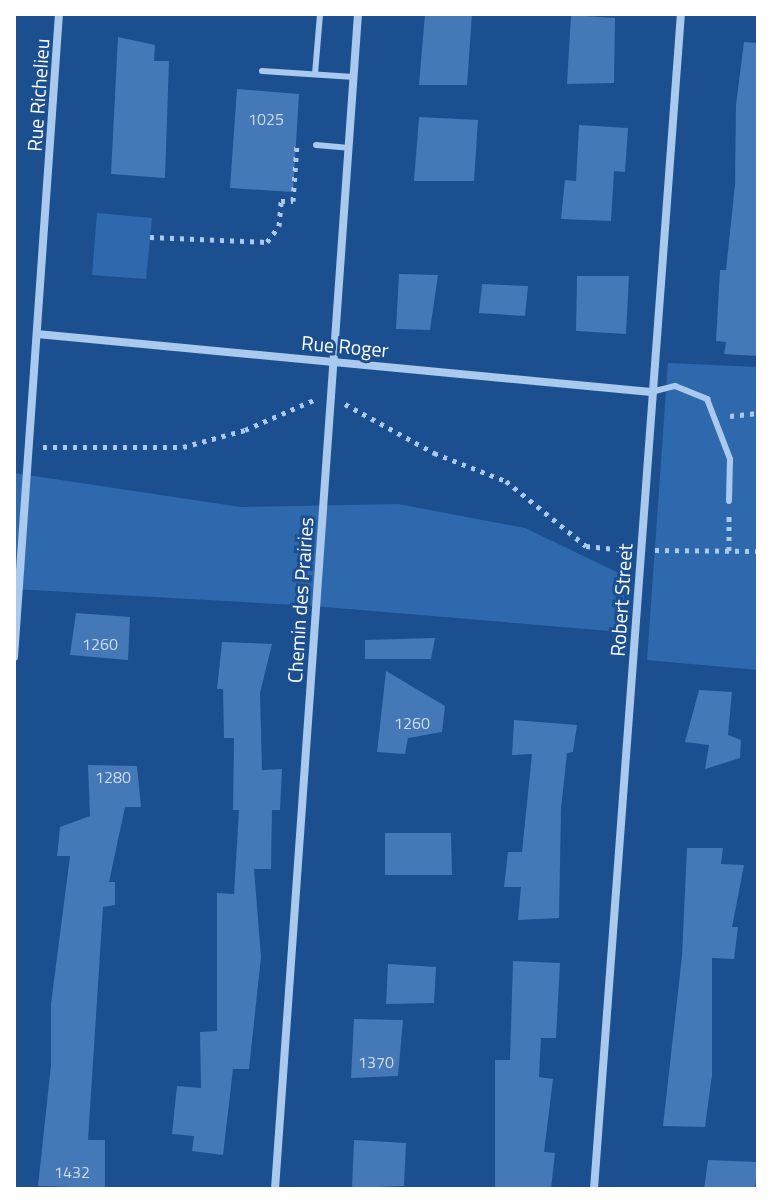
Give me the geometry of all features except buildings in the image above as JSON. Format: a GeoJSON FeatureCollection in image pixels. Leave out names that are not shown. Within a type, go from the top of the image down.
{"type":"FeatureCollection","features":[{"type":"Feature","properties":{"kind":"street","name":"Rue Richelieu"},"geometry":{"type":"LineString","coordinates":[[14,657],[59,14]]}},
{"type":"Feature","properties":{"kind":"street","name":"Chemin des Prairies"},"geometry":{"type":"LineString","coordinates":[[275,1189],[358,14]]}},
{"type":"Feature","properties":{"kind":"street","name":"Robert Street"},"geometry":{"type":"LineString","coordinates":[[594,1189],[681,14]]}},
{"type":"Feature","properties":{"kind":"street","name":"Rue Roger"},"geometry":{"type":"LineString","coordinates":[[37,334],[651,392]]}},
{"type":"Feature","properties":{"kind":"lane"},"geometry":{"type":"LineString","coordinates":[[315,74],[320,14]]}},
{"type":"Feature","properties":{"kind":"lane"},"geometry":{"type":"LineString","coordinates":[[262,71],[354,77]]}},
{"type":"Feature","properties":{"kind":"lane"},"geometry":{"type":"LineString","coordinates":[[316,145],[349,148]]}},
{"type":"Feature","properties":{"kind":"lane"},"geometry":{"type":"LineString","coordinates":[[651,392],[675,386],[707,399],[730,459],[729,501]]}},
{"type":"Feature","properties":{"kind":"path"},"geometry":{"type":"LineString","coordinates":[[150,237],[267,242],[279,226],[281,201],[293,201],[297,144]]}},
{"type":"Feature","properties":{"kind":"path"},"geometry":{"type":"LineString","coordinates":[[42,447],[183,447],[245,430],[323,399]]}},
{"type":"Feature","properties":{"kind":"path"},"geometry":{"type":"LineString","coordinates":[[351,406],[434,453],[506,481],[586,546],[631,551]]}},
{"type":"Feature","properties":{"kind":"path"},"geometry":{"type":"LineString","coordinates":[[747,416],[758,413]]}},
{"type":"Feature","properties":{"kind":"path"},"geometry":{"type":"LineString","coordinates":[[729,501],[729,551]]}},
{"type":"Feature","properties":{"kind":"path"},"geometry":{"type":"LineString","coordinates":[[656,550],[758,551]]}},
{"type":"Feature","properties":{"kind":"shaded area"},"geometry":{"type":"Polygon","coordinates":[[[97,213],[152,218],[146,279],[92,275],[97,213]]]}},
{"type":"Feature","properties":{"kind":"shaded area"},"geometry":{"type":"Polygon","coordinates":[[[668,363],[758,367],[758,670],[647,660],[668,363]]]}},
{"type":"Feature","properties":{"kind":"shaded area"},"geometry":{"type":"Polygon","coordinates":[[[14,473],[241,507],[398,504],[525,528],[625,576],[622,632],[313,606],[14,589],[14,473]]]}}]}
